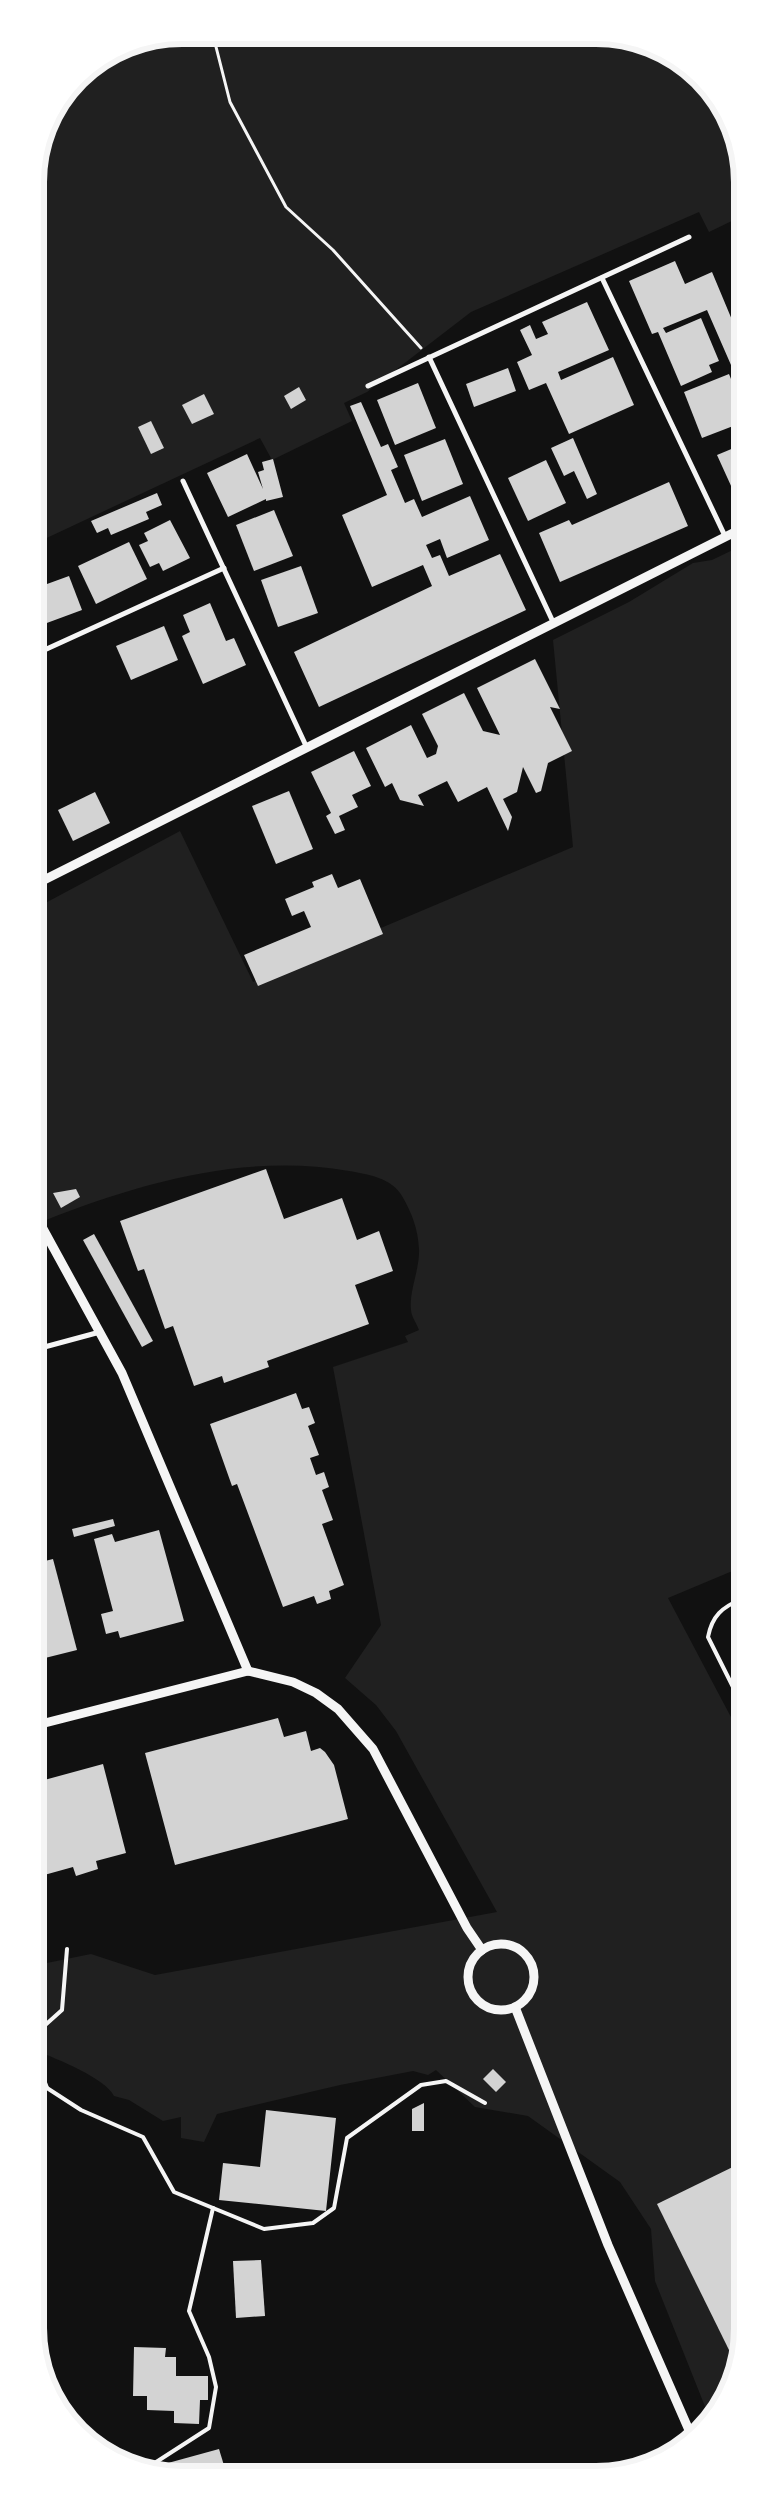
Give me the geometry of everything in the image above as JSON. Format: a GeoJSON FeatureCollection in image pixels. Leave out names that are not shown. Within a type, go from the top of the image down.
{"type":"FeatureCollection","features":[{"type":"Feature","properties":{"kind":"street"},"geometry":{"type":"LineString","coordinates":[[368,386],[689,237]]}},
{"type":"Feature","properties":{"kind":"street"},"geometry":{"type":"LineString","coordinates":[[602,278],[726,536]]}},
{"type":"Feature","properties":{"kind":"street"},"geometry":{"type":"LineString","coordinates":[[430,358],[554,624]]}},
{"type":"Feature","properties":{"kind":"street"},"geometry":{"type":"LineString","coordinates":[[184,481],[307,748]]}},
{"type":"Feature","properties":{"kind":"street"},"geometry":{"type":"LineString","coordinates":[[44,880],[734,532]]}},
{"type":"Feature","properties":{"kind":"street"},"geometry":{"type":"LineString","coordinates":[[44,650],[224,568]]}},
{"type":"Feature","properties":{"kind":"street"},"geometry":{"type":"LineString","coordinates":[[44,1230],[122,1373],[248,1671]]}},
{"type":"Feature","properties":{"kind":"street"},"geometry":{"type":"LineString","coordinates":[[44,1347],[100,1332]]}},
{"type":"Feature","properties":{"kind":"street"},"geometry":{"type":"LineString","coordinates":[[44,1723],[248,1671],[293,1682],[316,1693],[338,1709],[373,1749],[467,1928],[482,1950]]}},
{"type":"Feature","properties":{"kind":"street"},"geometry":{"type":"LineString","coordinates":[[497,1945],[513,1946],[530,1960],[534,1982],[530,1992],[515,2007],[493,2009],[484,2005],[470,1989],[469,1968],[482,1950],[497,1945]]}},
{"type":"Feature","properties":{"kind":"street"},"geometry":{"type":"LineString","coordinates":[[515,2007],[528,2047],[608,2245],[689,2430]]}},
{"type":"Feature","properties":{"kind":"lane"},"geometry":{"type":"LineString","coordinates":[[734,1602],[726,1606],[716,1615],[708,1637],[710,1645],[734,1690]]}},
{"type":"Feature","properties":{"kind":"lane"},"geometry":{"type":"LineString","coordinates":[[44,2026],[62,2010],[67,1950]]}},
{"type":"Feature","properties":{"kind":"lane"},"geometry":{"type":"LineString","coordinates":[[44,2080],[47,2088],[81,2110],[143,2137],[174,2192],[264,2229],[313,2223],[334,2208],[347,2138],[421,2085],[446,2081],[485,2103]]}},
{"type":"Feature","properties":{"kind":"lane"},"geometry":{"type":"LineString","coordinates":[[154,2464],[209,2428],[216,2387],[210,2357],[189,2311],[213,2208]]}},
{"type":"Feature","properties":{"kind":"path"},"geometry":{"type":"LineString","coordinates":[[215,44],[230,102],[286,207],[333,250],[430,358]]}},
{"type":"Feature","properties":{"kind":"shaded area"},"geometry":{"type":"Polygon","coordinates":[[[596,44],[623,46],[657,58],[687,78],[706,98],[724,129],[732,155],[734,220],[709,232],[699,212],[471,312],[367,392],[344,403],[352,421],[272,460],[260,438],[44,539],[45,164],[48,146],[62,113],[84,84],[98,72],[129,54],[146,48],[164,45],[596,44]]]}},
{"type":"Feature","properties":{"kind":"shaded area"},"geometry":{"type":"Polygon","coordinates":[[[734,549],[734,1570],[668,1598],[734,1723],[734,2337],[727,2373],[716,2397],[707,2411],[655,2281],[651,2229],[620,2182],[528,2116],[475,2107],[436,2070],[428,2075],[413,2071],[340,2085],[217,2114],[204,2142],[181,2138],[181,2117],[163,2121],[129,2100],[114,2096],[101,2082],[91,2076],[44,2054],[44,1964],[91,1954],[155,1975],[497,1912],[396,1731],[376,1705],[345,1678],[381,1625],[333,1367],[408,1342],[405,1336],[419,1330],[412,1315],[411,1302],[419,1249],[416,1228],[409,1209],[398,1190],[386,1181],[371,1175],[310,1166],[271,1166],[195,1174],[157,1183],[83,1206],[46,1220],[44,1216],[44,904],[180,831],[253,982],[573,847],[553,640],[629,602],[693,563],[712,560],[734,549]]]}},
{"type":"Feature","properties":{"kind":"building"},"geometry":{"type":"Polygon","coordinates":[[[675,261],[685,284],[712,272],[734,325],[734,364],[731,365],[707,310],[663,328],[666,333],[701,318],[719,361],[709,365],[712,372],[681,386],[658,332],[652,334],[629,281],[675,261]]]}},
{"type":"Feature","properties":{"kind":"building"},"geometry":{"type":"Polygon","coordinates":[[[587,302],[609,350],[558,372],[561,380],[613,357],[634,405],[569,434],[546,383],[529,390],[517,362],[532,355],[520,330],[530,325],[536,339],[548,334],[542,322],[587,302]]]}},
{"type":"Feature","properties":{"kind":"building"},"geometry":{"type":"Polygon","coordinates":[[[508,368],[516,391],[474,407],[466,384],[508,368]]]}},
{"type":"Feature","properties":{"kind":"building"},"geometry":{"type":"Polygon","coordinates":[[[729,374],[734,386],[734,426],[702,438],[684,392],[729,374]]]}},
{"type":"Feature","properties":{"kind":"building"},"geometry":{"type":"Polygon","coordinates":[[[418,383],[436,428],[395,445],[377,400],[418,383]]]}},
{"type":"Feature","properties":{"kind":"building"},"geometry":{"type":"Polygon","coordinates":[[[299,387],[306,400],[291,409],[284,396],[299,387]]]}},
{"type":"Feature","properties":{"kind":"building"},"geometry":{"type":"Polygon","coordinates":[[[204,394],[214,414],[192,424],[182,405],[204,394]]]}},
{"type":"Feature","properties":{"kind":"building"},"geometry":{"type":"Polygon","coordinates":[[[361,402],[381,447],[388,444],[398,467],[391,470],[405,503],[414,499],[422,517],[470,496],[489,540],[447,558],[440,539],[426,545],[432,558],[440,555],[449,576],[500,554],[526,610],[319,707],[294,652],[432,586],[423,565],[372,587],[342,515],[387,495],[350,406],[361,402]]]}},
{"type":"Feature","properties":{"kind":"building"},"geometry":{"type":"Polygon","coordinates":[[[151,421],[164,448],[151,454],[138,427],[151,421]]]}},
{"type":"Feature","properties":{"kind":"building"},"geometry":{"type":"Polygon","coordinates":[[[573,438],[597,494],[587,499],[574,471],[564,476],[551,448],[573,438]]]}},
{"type":"Feature","properties":{"kind":"building"},"geometry":{"type":"Polygon","coordinates":[[[445,439],[463,484],[422,501],[404,455],[445,439]]]}},
{"type":"Feature","properties":{"kind":"building"},"geometry":{"type":"Polygon","coordinates":[[[734,448],[734,492],[717,455],[734,448]]]}},
{"type":"Feature","properties":{"kind":"building"},"geometry":{"type":"Polygon","coordinates":[[[247,454],[263,489],[258,472],[264,470],[262,462],[273,459],[283,497],[266,501],[266,499],[228,517],[207,473],[247,454]]]}},
{"type":"Feature","properties":{"kind":"building"},"geometry":{"type":"Polygon","coordinates":[[[546,460],[566,503],[528,521],[508,478],[546,460]]]}},
{"type":"Feature","properties":{"kind":"building"},"geometry":{"type":"Polygon","coordinates":[[[669,482],[688,526],[560,582],[539,533],[569,520],[572,525],[669,482]]]}},
{"type":"Feature","properties":{"kind":"building"},"geometry":{"type":"Polygon","coordinates":[[[157,493],[162,505],[146,512],[149,519],[111,535],[108,528],[97,533],[91,521],[157,493]]]}},
{"type":"Feature","properties":{"kind":"building"},"geometry":{"type":"Polygon","coordinates":[[[274,510],[293,556],[254,571],[236,525],[274,510]]]}},
{"type":"Feature","properties":{"kind":"building"},"geometry":{"type":"Polygon","coordinates":[[[170,520],[190,558],[163,571],[159,563],[150,567],[139,545],[148,541],[144,533],[170,520]]]}},
{"type":"Feature","properties":{"kind":"building"},"geometry":{"type":"Polygon","coordinates":[[[129,542],[147,579],[96,604],[78,566],[129,542]]]}},
{"type":"Feature","properties":{"kind":"building"},"geometry":{"type":"Polygon","coordinates":[[[301,566],[318,613],[278,627],[261,580],[301,566]]]}},
{"type":"Feature","properties":{"kind":"building"},"geometry":{"type":"Polygon","coordinates":[[[69,576],[82,610],[44,624],[44,585],[69,576]]]}},
{"type":"Feature","properties":{"kind":"building"},"geometry":{"type":"Polygon","coordinates":[[[210,603],[226,641],[234,638],[246,665],[203,684],[182,636],[190,632],[183,615],[210,603]]]}},
{"type":"Feature","properties":{"kind":"building"},"geometry":{"type":"Polygon","coordinates":[[[164,626],[178,660],[131,680],[116,646],[164,626]]]}},
{"type":"Feature","properties":{"kind":"building"},"geometry":{"type":"Polygon","coordinates":[[[535,659],[560,709],[550,707],[572,751],[548,763],[541,791],[536,793],[523,767],[517,792],[503,799],[512,817],[508,831],[487,787],[458,802],[447,781],[418,795],[424,806],[400,800],[392,783],[385,787],[366,748],[411,725],[427,758],[436,754],[438,746],[422,714],[464,693],[483,731],[500,735],[477,688],[535,659]]]}},
{"type":"Feature","properties":{"kind":"building"},"geometry":{"type":"Polygon","coordinates":[[[354,751],[371,786],[352,795],[358,807],[339,816],[345,830],[335,834],[326,816],[331,813],[311,772],[354,751]]]}},
{"type":"Feature","properties":{"kind":"building"},"geometry":{"type":"Polygon","coordinates":[[[289,791],[313,849],[276,864],[252,806],[289,791]]]}},
{"type":"Feature","properties":{"kind":"building"},"geometry":{"type":"Polygon","coordinates":[[[95,792],[110,823],[73,841],[58,810],[95,792]]]}},
{"type":"Feature","properties":{"kind":"building"},"geometry":{"type":"Polygon","coordinates":[[[332,874],[338,888],[360,879],[383,934],[258,986],[244,955],[311,927],[304,911],[292,916],[285,899],[314,887],[312,882],[332,874]]]}},
{"type":"Feature","properties":{"kind":"building"},"geometry":{"type":"Polygon","coordinates":[[[266,1169],[284,1219],[342,1198],[357,1240],[379,1231],[393,1271],[355,1285],[369,1324],[267,1361],[269,1367],[224,1383],[222,1376],[194,1386],[173,1326],[165,1329],[144,1269],[138,1271],[120,1221],[266,1169]]]}},
{"type":"Feature","properties":{"kind":"building"},"geometry":{"type":"Polygon","coordinates":[[[76,1189],[80,1197],[61,1208],[53,1193],[76,1189]]]}},
{"type":"Feature","properties":{"kind":"building"},"geometry":{"type":"Polygon","coordinates":[[[94,1234],[153,1341],[142,1347],[83,1240],[94,1234]]]}},
{"type":"Feature","properties":{"kind":"building"},"geometry":{"type":"Polygon","coordinates":[[[296,1393],[302,1409],[309,1407],[315,1423],[308,1426],[319,1455],[310,1458],[316,1475],[324,1472],[329,1487],[322,1490],[333,1520],[322,1524],[344,1585],[329,1591],[331,1599],[317,1604],[314,1596],[283,1607],[237,1484],[232,1486],[210,1424],[296,1393]]]}},
{"type":"Feature","properties":{"kind":"building"},"geometry":{"type":"Polygon","coordinates":[[[113,1519],[115,1526],[74,1537],[72,1529],[113,1519]]]}},
{"type":"Feature","properties":{"kind":"building"},"geometry":{"type":"Polygon","coordinates":[[[159,1530],[184,1621],[120,1638],[118,1631],[106,1634],[101,1614],[113,1611],[94,1539],[112,1534],[115,1542],[159,1530]]]}},
{"type":"Feature","properties":{"kind":"building"},"geometry":{"type":"Polygon","coordinates":[[[53,1559],[77,1650],[44,1658],[44,1561],[53,1559]]]}},
{"type":"Feature","properties":{"kind":"building"},"geometry":{"type":"Polygon","coordinates":[[[278,1718],[284,1737],[306,1731],[311,1751],[320,1748],[325,1752],[334,1765],[348,1819],[175,1865],[145,1753],[278,1718]]]}},
{"type":"Feature","properties":{"kind":"building"},"geometry":{"type":"Polygon","coordinates":[[[103,1764],[126,1853],[96,1861],[98,1869],[76,1876],[73,1867],[44,1875],[44,1780],[103,1764]]]}},
{"type":"Feature","properties":{"kind":"building"},"geometry":{"type":"Polygon","coordinates":[[[493,2069],[506,2082],[496,2092],[483,2079],[493,2069]]]}},
{"type":"Feature","properties":{"kind":"building"},"geometry":{"type":"Polygon","coordinates":[[[424,2103],[424,2131],[412,2131],[412,2109],[424,2103]]]}},
{"type":"Feature","properties":{"kind":"building"},"geometry":{"type":"Polygon","coordinates":[[[266,2110],[336,2118],[326,2211],[219,2200],[223,2163],[260,2167],[266,2110]]]}},
{"type":"Feature","properties":{"kind":"building"},"geometry":{"type":"Polygon","coordinates":[[[734,2166],[733,2348],[729,2350],[657,2204],[734,2166]]]}},
{"type":"Feature","properties":{"kind":"building"},"geometry":{"type":"Polygon","coordinates":[[[261,2260],[265,2316],[236,2318],[233,2261],[261,2260]]]}},
{"type":"Feature","properties":{"kind":"building"},"geometry":{"type":"Polygon","coordinates":[[[134,2347],[166,2348],[165,2357],[176,2357],[176,2376],[208,2376],[208,2400],[200,2400],[199,2424],[174,2423],[174,2411],[147,2410],[147,2396],[133,2396],[134,2347]]]}},
{"type":"Feature","properties":{"kind":"building"},"geometry":{"type":"Polygon","coordinates":[[[219,2449],[224,2466],[182,2466],[168,2465],[168,2463],[219,2449]]]}}]}
